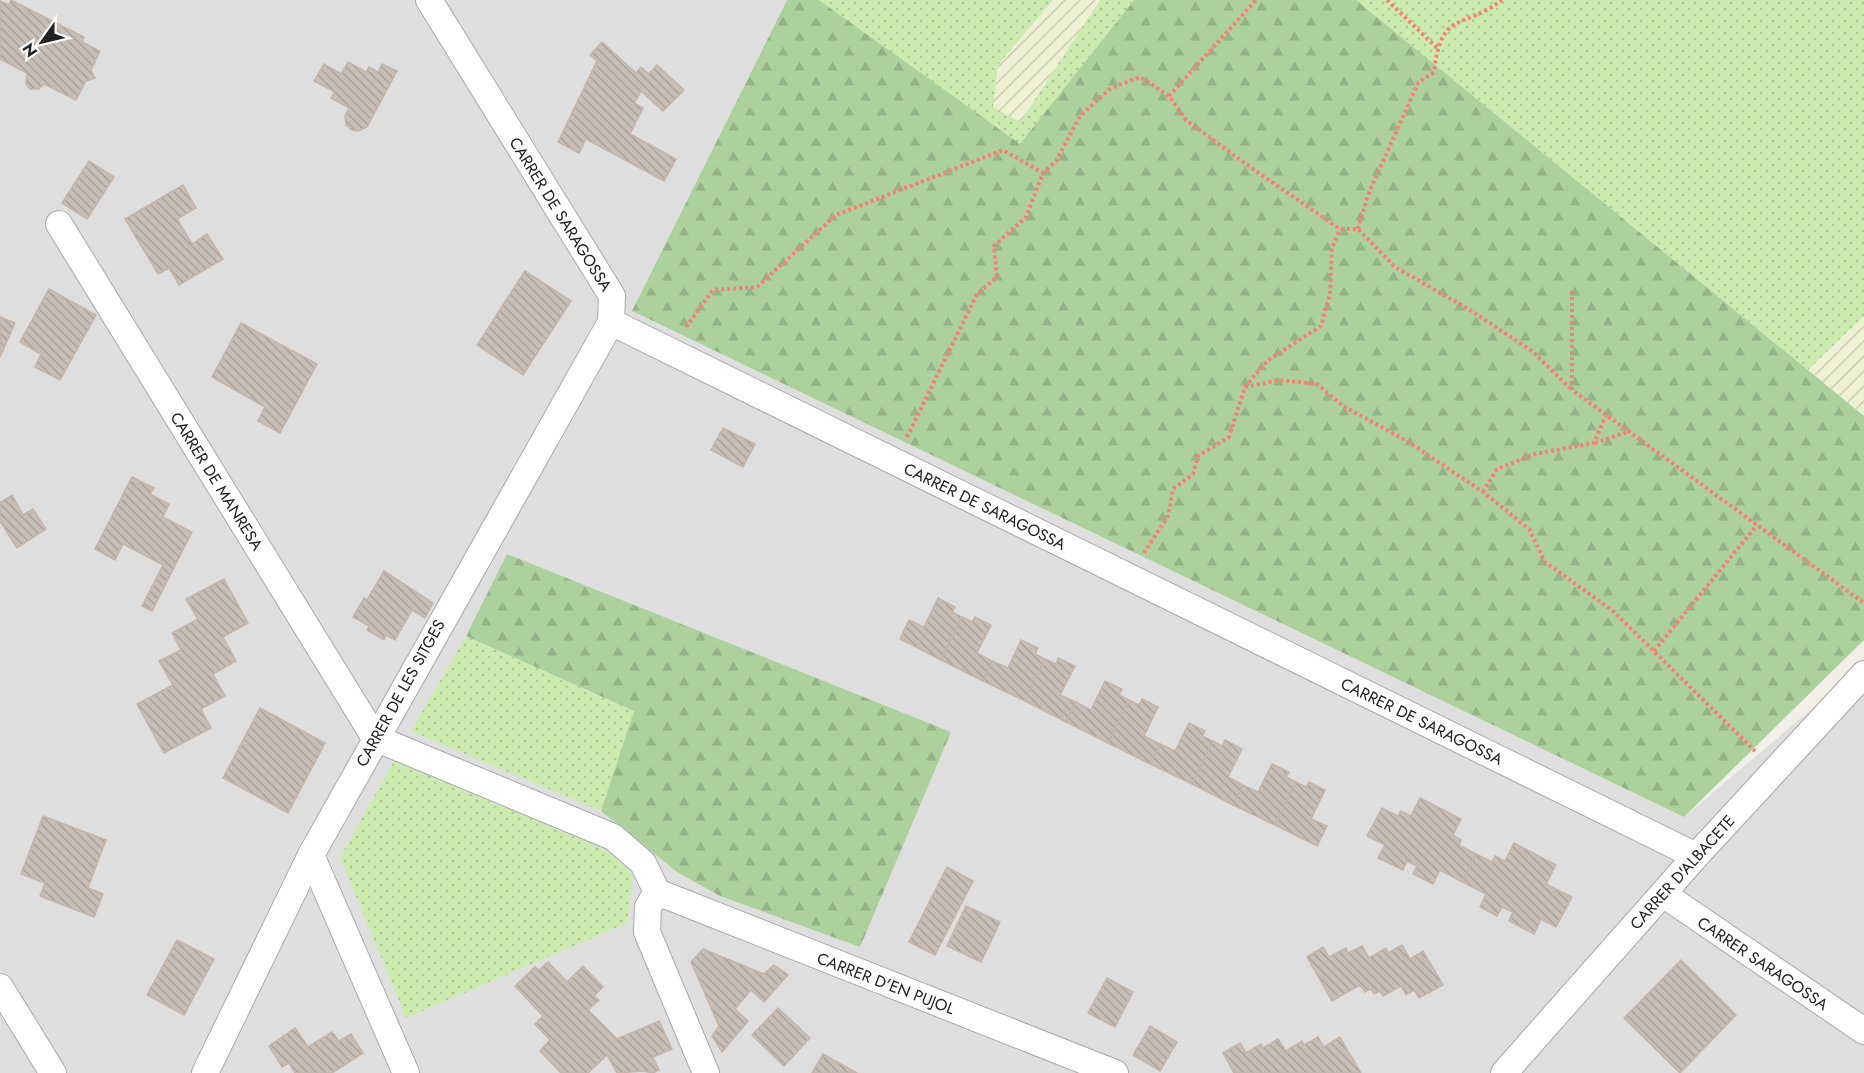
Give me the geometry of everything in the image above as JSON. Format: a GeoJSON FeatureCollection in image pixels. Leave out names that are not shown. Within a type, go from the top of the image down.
{"type":"FeatureCollection","features":[{"type":"Feature","properties":{"kind":"street","name":"CARRER DE SARAGOSSA"},"geometry":{"type":"LineString","coordinates":[[429,0],[612,296],[611,322],[1696,856]]}},
{"type":"Feature","properties":{"kind":"street","name":"CARRER DE MANRESA"},"geometry":{"type":"LineString","coordinates":[[59,224],[375,738]]}},
{"type":"Feature","properties":{"kind":"street","name":"CARRER DE LES SITGES"},"geometry":{"type":"LineString","coordinates":[[206,1073],[311,855],[611,322]]}},
{"type":"Feature","properties":{"kind":"street","name":"CARRER D'ALBACETE"},"geometry":{"type":"LineString","coordinates":[[1504,1073],[1560,1006],[1864,674]]}},
{"type":"Feature","properties":{"kind":"street"},"geometry":{"type":"LineString","coordinates":[[375,738],[614,837],[643,863],[657,892],[648,907],[646,932],[706,1073]]}},
{"type":"Feature","properties":{"kind":"street"},"geometry":{"type":"LineString","coordinates":[[311,855],[406,1073]]}},
{"type":"Feature","properties":{"kind":"street","name":"CARRER D'EN PUJOL"},"geometry":{"type":"LineString","coordinates":[[657,892],[1115,1073]]}},
{"type":"Feature","properties":{"kind":"street","name":"CARRER SARAGOSSA"},"geometry":{"type":"LineString","coordinates":[[1663,894],[1864,1031]]}},
{"type":"Feature","properties":{"kind":"street"},"geometry":{"type":"LineString","coordinates":[[0,987],[53,1073]]}},
{"type":"Feature","properties":{"kind":"path"},"geometry":{"type":"LineString","coordinates":[[1169,96],[1256,0]]}},
{"type":"Feature","properties":{"kind":"path"},"geometry":{"type":"LineString","coordinates":[[1387,0],[1437,48]]}},
{"type":"Feature","properties":{"kind":"path"},"geometry":{"type":"LineString","coordinates":[[1358,229],[1368,195],[1418,83],[1434,72],[1437,48],[1449,26],[1502,0]]}},
{"type":"Feature","properties":{"kind":"path"},"geometry":{"type":"LineString","coordinates":[[894,462],[977,294],[996,277],[994,246],[1026,217],[1043,173],[1056,161],[1080,116],[1111,88],[1140,77],[1169,96],[1186,120],[1250,167],[1340,229],[1358,229],[1395,267],[1470,310],[1532,351],[1572,390],[1864,603]]}},
{"type":"Feature","properties":{"kind":"path"},"geometry":{"type":"LineString","coordinates":[[668,351],[713,290],[757,287],[836,215],[1003,150],[1043,173]]}},
{"type":"Feature","properties":{"kind":"path"},"geometry":{"type":"LineString","coordinates":[[1131,578],[1154,534],[1168,516],[1173,489],[1193,474],[1198,456],[1229,437],[1245,387],[1267,361],[1322,326],[1330,294],[1332,248],[1340,229]]}},
{"type":"Feature","properties":{"kind":"path"},"geometry":{"type":"LineString","coordinates":[[1572,291],[1572,390]]}},
{"type":"Feature","properties":{"kind":"path"},"geometry":{"type":"LineString","coordinates":[[1245,387],[1279,380],[1317,384],[1343,406],[1407,441],[1483,492],[1529,529],[1545,562],[1613,610],[1775,770]]}},
{"type":"Feature","properties":{"kind":"path"},"geometry":{"type":"LineString","coordinates":[[1594,443],[1606,414]]}},
{"type":"Feature","properties":{"kind":"path"},"geometry":{"type":"LineString","coordinates":[[1483,492],[1497,469],[1535,454],[1594,443],[1630,431]]}},
{"type":"Feature","properties":{"kind":"path"},"geometry":{"type":"LineString","coordinates":[[1654,651],[1757,525]]}},
{"type":"Feature","properties":{"kind":"shaded area"},"geometry":{"type":"Polygon","coordinates":[[[0,0],[787,0],[632,311],[1684,817],[1864,665],[1864,1073],[0,1073],[0,0]]]}},
{"type":"Feature","properties":{"kind":"green space"},"geometry":{"type":"Polygon","coordinates":[[[787,0],[819,0],[1020,144],[1134,0],[1356,0],[1864,416],[1864,640],[1684,817],[632,311],[787,0]]]}},
{"type":"Feature","properties":{"kind":"green space"},"geometry":{"type":"Polygon","coordinates":[[[819,0],[1053,0],[998,65],[993,107],[1020,122],[1100,0],[1134,0],[1020,145],[819,0]]]}},
{"type":"Feature","properties":{"kind":"green space"},"geometry":{"type":"Polygon","coordinates":[[[1053,0],[1100,0],[1020,123],[993,107],[998,65],[1053,0]]]}},
{"type":"Feature","properties":{"kind":"green space"},"geometry":{"type":"Polygon","coordinates":[[[1356,0],[1864,0],[1864,316],[1808,370],[1356,0]]]}},
{"type":"Feature","properties":{"kind":"green space"},"geometry":{"type":"Polygon","coordinates":[[[1864,316],[1864,416],[1808,370],[1864,316]]]}},
{"type":"Feature","properties":{"kind":"green space"},"geometry":{"type":"Polygon","coordinates":[[[507,554],[951,732],[860,947],[720,896],[677,872],[601,811],[634,711],[466,636],[507,554]]]}},
{"type":"Feature","properties":{"kind":"green space"},"geometry":{"type":"Polygon","coordinates":[[[466,636],[634,711],[601,811],[411,731],[466,636]]]}},
{"type":"Feature","properties":{"kind":"green space"},"geometry":{"type":"Polygon","coordinates":[[[394,761],[606,850],[633,874],[627,923],[406,1018],[340,857],[394,761]]]}},
{"type":"Feature","properties":{"kind":"building"},"geometry":{"type":"Polygon","coordinates":[[[11,0],[84,37],[82,42],[100,51],[91,70],[95,78],[86,81],[76,100],[44,84],[39,89],[30,89],[26,84],[27,73],[0,59],[0,1],[9,5],[11,0]]]}},
{"type":"Feature","properties":{"kind":"building"},"geometry":{"type":"Polygon","coordinates":[[[602,42],[636,73],[641,67],[649,74],[657,65],[684,90],[663,111],[641,91],[634,103],[643,108],[630,134],[676,159],[664,181],[586,139],[579,153],[558,142],[597,61],[590,55],[602,42]]]}},
{"type":"Feature","properties":{"kind":"building"},"geometry":{"type":"Polygon","coordinates":[[[348,62],[366,72],[369,67],[378,72],[382,64],[397,71],[367,127],[358,131],[346,125],[345,116],[349,108],[331,98],[335,92],[314,81],[324,64],[341,74],[348,62]]]}},
{"type":"Feature","properties":{"kind":"building"},"geometry":{"type":"Polygon","coordinates":[[[89,161],[114,177],[87,219],[62,203],[89,161]]]}},
{"type":"Feature","properties":{"kind":"building"},"geometry":{"type":"Polygon","coordinates":[[[183,185],[196,208],[177,219],[192,244],[207,234],[223,259],[179,285],[169,268],[158,274],[125,219],[183,185]]]}},
{"type":"Feature","properties":{"kind":"building"},"geometry":{"type":"Polygon","coordinates":[[[525,271],[571,301],[523,375],[477,345],[525,271]]]}},
{"type":"Feature","properties":{"kind":"building"},"geometry":{"type":"Polygon","coordinates":[[[49,289],[96,315],[60,380],[35,367],[41,354],[20,342],[49,289]]]}},
{"type":"Feature","properties":{"kind":"building"},"geometry":{"type":"Polygon","coordinates":[[[0,317],[15,323],[0,357],[0,317]]]}},
{"type":"Feature","properties":{"kind":"building"},"geometry":{"type":"Polygon","coordinates":[[[241,323],[317,364],[280,433],[258,421],[265,407],[212,377],[241,323]]]}},
{"type":"Feature","properties":{"kind":"building"},"geometry":{"type":"Polygon","coordinates":[[[723,428],[755,444],[743,467],[711,450],[723,428]]]}},
{"type":"Feature","properties":{"kind":"building"},"geometry":{"type":"Polygon","coordinates":[[[132,477],[154,488],[150,494],[169,504],[163,517],[192,532],[152,611],[142,606],[163,565],[123,544],[115,560],[95,549],[132,477]]]}},
{"type":"Feature","properties":{"kind":"building"},"geometry":{"type":"Polygon","coordinates":[[[12,495],[23,515],[33,509],[46,529],[17,548],[0,521],[0,503],[12,495]]]}},
{"type":"Feature","properties":{"kind":"building"},"geometry":{"type":"Polygon","coordinates":[[[384,571],[433,603],[425,618],[412,610],[395,640],[386,635],[384,640],[367,630],[369,626],[353,617],[364,598],[367,600],[384,571]]]}},
{"type":"Feature","properties":{"kind":"building"},"geometry":{"type":"Polygon","coordinates":[[[224,579],[248,623],[223,637],[236,661],[213,674],[225,696],[201,709],[211,728],[164,753],[137,704],[173,685],[159,661],[181,650],[172,633],[198,619],[186,599],[224,579]]]}},
{"type":"Feature","properties":{"kind":"building"},"geometry":{"type":"Polygon","coordinates":[[[938,598],[955,607],[952,612],[962,617],[941,660],[900,639],[909,620],[924,627],[938,598]]]}},
{"type":"Feature","properties":{"kind":"building"},"geometry":{"type":"Polygon","coordinates":[[[962,617],[972,622],[975,617],[991,625],[977,653],[992,661],[983,681],[941,660],[962,617]]]}},
{"type":"Feature","properties":{"kind":"building"},"geometry":{"type":"Polygon","coordinates":[[[1021,640],[1038,648],[1035,654],[1045,659],[1025,701],[983,681],[992,661],[1008,668],[1021,640]]]}},
{"type":"Feature","properties":{"kind":"building"},"geometry":{"type":"Polygon","coordinates":[[[1058,658],[1075,666],[1060,695],[1076,702],[1066,722],[1025,701],[1045,659],[1056,664],[1058,658]]]}},
{"type":"Feature","properties":{"kind":"building"},"geometry":{"type":"Polygon","coordinates":[[[1105,681],[1122,689],[1119,695],[1129,700],[1108,743],[1066,722],[1076,702],[1091,710],[1105,681]]]}},
{"type":"Feature","properties":{"kind":"building"},"geometry":{"type":"Polygon","coordinates":[[[1142,699],[1158,707],[1144,736],[1160,744],[1150,764],[1108,743],[1129,700],[1139,705],[1142,699]]]}},
{"type":"Feature","properties":{"kind":"building"},"geometry":{"type":"Polygon","coordinates":[[[260,708],[325,743],[288,813],[223,778],[260,708]]]}},
{"type":"Feature","properties":{"kind":"building"},"geometry":{"type":"Polygon","coordinates":[[[1189,723],[1205,731],[1202,736],[1213,741],[1192,784],[1150,764],[1160,744],[1175,751],[1189,723]]]}},
{"type":"Feature","properties":{"kind":"building"},"geometry":{"type":"Polygon","coordinates":[[[1225,740],[1242,749],[1228,777],[1243,785],[1233,805],[1192,784],[1213,741],[1222,746],[1225,740]]]}},
{"type":"Feature","properties":{"kind":"building"},"geometry":{"type":"Polygon","coordinates":[[[1272,764],[1289,772],[1286,777],[1296,782],[1275,825],[1233,805],[1243,785],[1258,792],[1272,764]]]}},
{"type":"Feature","properties":{"kind":"building"},"geometry":{"type":"Polygon","coordinates":[[[1296,782],[1306,787],[1309,782],[1325,790],[1311,819],[1327,826],[1317,846],[1275,825],[1296,782]]]}},
{"type":"Feature","properties":{"kind":"building"},"geometry":{"type":"Polygon","coordinates":[[[1420,798],[1461,819],[1453,835],[1461,840],[1459,845],[1476,854],[1462,882],[1440,870],[1433,884],[1413,874],[1417,866],[1407,861],[1403,870],[1378,858],[1385,845],[1367,836],[1382,808],[1398,816],[1401,811],[1411,816],[1420,798]]]}},
{"type":"Feature","properties":{"kind":"building"},"geometry":{"type":"Polygon","coordinates":[[[43,816],[106,840],[88,888],[103,894],[94,917],[40,896],[45,883],[21,874],[43,816]]]}},
{"type":"Feature","properties":{"kind":"building"},"geometry":{"type":"Polygon","coordinates":[[[1514,843],[1556,865],[1546,884],[1572,897],[1556,927],[1541,919],[1534,934],[1509,921],[1513,912],[1502,907],[1497,916],[1480,907],[1486,894],[1462,882],[1476,854],[1492,862],[1495,856],[1505,861],[1514,843]]]}},
{"type":"Feature","properties":{"kind":"building"},"geometry":{"type":"Polygon","coordinates":[[[947,867],[973,881],[935,955],[909,942],[947,867]]]}},
{"type":"Feature","properties":{"kind":"building"},"geometry":{"type":"Polygon","coordinates":[[[966,906],[1000,922],[981,962],[947,946],[966,906]]]}},
{"type":"Feature","properties":{"kind":"building"},"geometry":{"type":"Polygon","coordinates":[[[177,940],[214,959],[184,1015],[147,995],[177,940]]]}},
{"type":"Feature","properties":{"kind":"building"},"geometry":{"type":"Polygon","coordinates":[[[1402,945],[1410,959],[1423,951],[1443,985],[1419,998],[1414,990],[1406,995],[1401,986],[1383,996],[1380,991],[1374,994],[1371,989],[1365,992],[1360,985],[1332,1001],[1307,957],[1323,947],[1329,957],[1346,948],[1348,953],[1362,946],[1369,958],[1386,948],[1388,953],[1402,945]]]}},
{"type":"Feature","properties":{"kind":"building"},"geometry":{"type":"Polygon","coordinates":[[[703,949],[764,974],[774,965],[788,975],[764,1002],[751,990],[735,1009],[748,1021],[722,1052],[712,1036],[719,1026],[691,962],[703,949]]]}},
{"type":"Feature","properties":{"kind":"building"},"geometry":{"type":"Polygon","coordinates":[[[1681,960],[1736,1015],[1680,1073],[1624,1018],[1681,960]]]}},
{"type":"Feature","properties":{"kind":"building"},"geometry":{"type":"Polygon","coordinates":[[[548,962],[567,982],[583,966],[603,987],[594,996],[599,1000],[588,1010],[617,1039],[659,1021],[672,1049],[653,1057],[659,1070],[653,1073],[643,1071],[617,1073],[607,1055],[588,1073],[561,1073],[540,1051],[550,1040],[535,1024],[543,1016],[515,986],[535,967],[539,970],[548,962]]]}},
{"type":"Feature","properties":{"kind":"building"},"geometry":{"type":"Polygon","coordinates":[[[1107,978],[1133,992],[1115,1027],[1088,1013],[1107,978]]]}},
{"type":"Feature","properties":{"kind":"building"},"geometry":{"type":"Polygon","coordinates":[[[778,1008],[810,1038],[784,1066],[752,1035],[778,1008]]]}},
{"type":"Feature","properties":{"kind":"building"},"geometry":{"type":"Polygon","coordinates":[[[1150,1026],[1177,1042],[1160,1071],[1133,1055],[1150,1026]]]}},
{"type":"Feature","properties":{"kind":"building"},"geometry":{"type":"Polygon","coordinates":[[[295,1028],[308,1047],[332,1032],[339,1041],[351,1034],[363,1053],[332,1073],[295,1073],[289,1063],[282,1067],[269,1046],[295,1028]]]}},
{"type":"Feature","properties":{"kind":"building"},"geometry":{"type":"Polygon","coordinates":[[[1318,1037],[1324,1047],[1340,1037],[1361,1073],[1234,1073],[1223,1053],[1240,1043],[1246,1053],[1261,1044],[1263,1048],[1278,1039],[1286,1051],[1302,1041],[1304,1045],[1318,1037]]]}},
{"type":"Feature","properties":{"kind":"building"},"geometry":{"type":"Polygon","coordinates":[[[823,1054],[857,1073],[812,1073],[823,1054]]]}}]}
